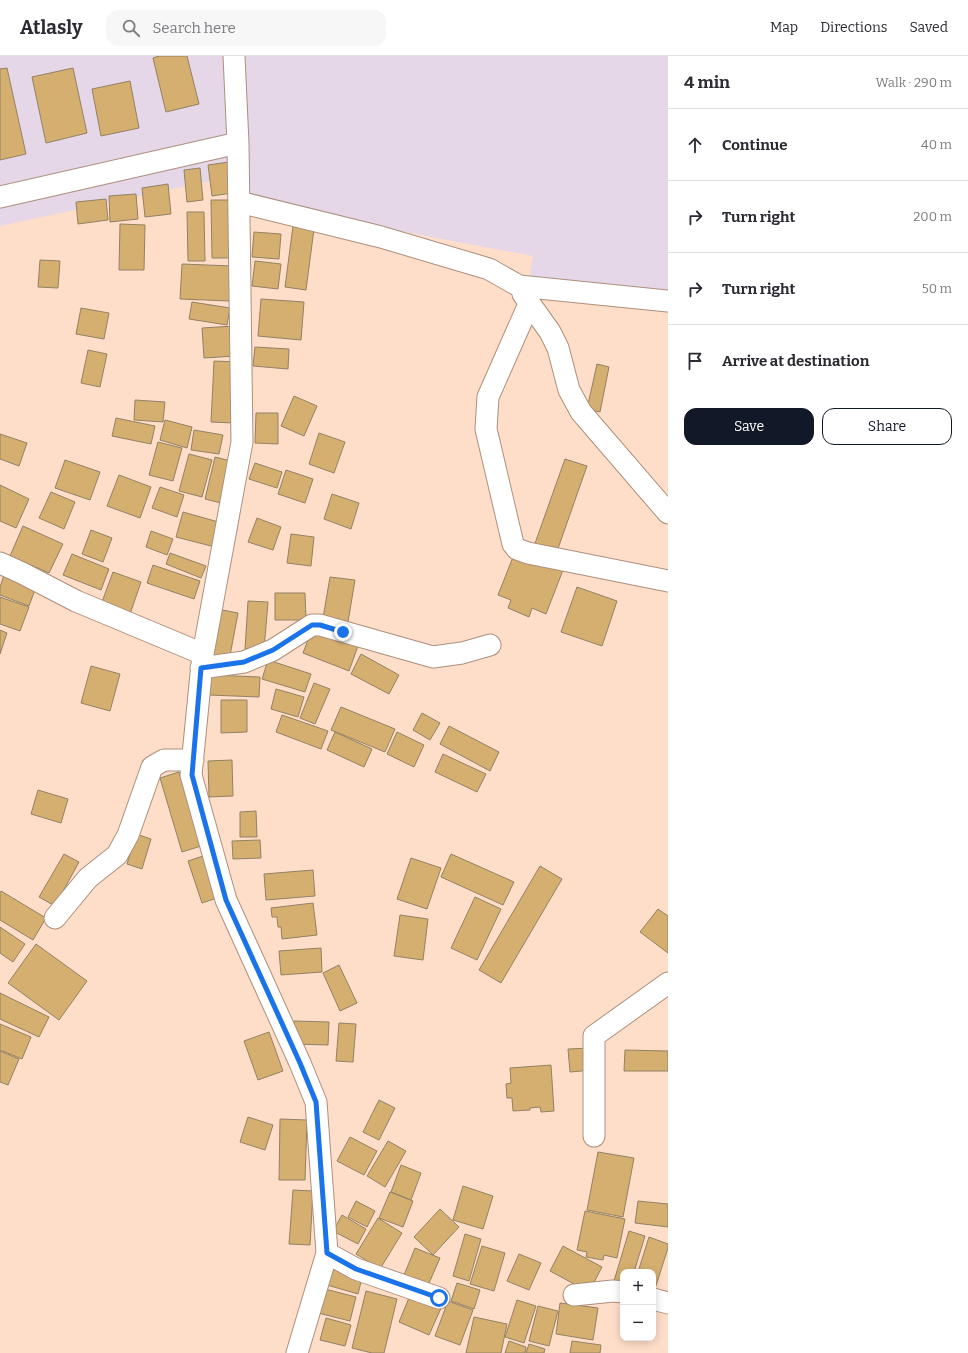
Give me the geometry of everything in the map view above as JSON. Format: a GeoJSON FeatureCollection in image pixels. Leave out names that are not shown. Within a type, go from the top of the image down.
{"type":"FeatureCollection","features":[{"type":"Feature","properties":{"kind":"street"},"geometry":{"type":"LineString","coordinates":[[234,56],[238,143],[242,442],[202,661],[192,775],[226,900],[300,1063],[316,1102],[327,1253],[297,1353]]}},
{"type":"Feature","properties":{"kind":"street"},"geometry":{"type":"LineString","coordinates":[[0,197],[238,143]]}},
{"type":"Feature","properties":{"kind":"street"},"geometry":{"type":"LineString","coordinates":[[239,202],[381,237],[489,269],[518,286],[668,301]]}},
{"type":"Feature","properties":{"kind":"street"},"geometry":{"type":"LineString","coordinates":[[518,286],[529,304],[550,332],[558,348],[569,390],[581,412],[668,513]]}},
{"type":"Feature","properties":{"kind":"street"},"geometry":{"type":"LineString","coordinates":[[529,304],[488,397],[486,413],[486,429],[513,544],[517,549],[528,553],[668,581]]}},
{"type":"Feature","properties":{"kind":"street"},"geometry":{"type":"LineString","coordinates":[[0,563],[202,661],[244,662],[273,650],[312,625],[320,625],[433,657],[462,653],[490,645]]}},
{"type":"Feature","properties":{"kind":"street"},"geometry":{"type":"LineString","coordinates":[[55,918],[88,878],[117,855],[128,835],[152,767],[164,760],[193,760]]}},
{"type":"Feature","properties":{"kind":"street"},"geometry":{"type":"LineString","coordinates":[[594,1136],[594,1036],[668,983]]}},
{"type":"Feature","properties":{"kind":"street"},"geometry":{"type":"LineString","coordinates":[[327,1253],[356,1269],[439,1298]]}},
{"type":"Feature","properties":{"kind":"street"},"geometry":{"type":"LineString","coordinates":[[574,1295],[620,1292]]}},
{"type":"Feature","properties":{"kind":"street"},"geometry":{"type":"LineString","coordinates":[[656,1301],[668,1303]]}},
{"type":"Feature","properties":{"kind":"shaded area"},"geometry":{"type":"Polygon","coordinates":[[[0,56],[668,56],[668,302],[527,291],[533,256],[234,200],[233,176],[0,226],[0,56]]]}},
{"type":"Feature","properties":{"kind":"building"},"geometry":{"type":"Polygon","coordinates":[[[159,56],[187,56],[199,104],[166,112],[153,58],[159,56]]]}},
{"type":"Feature","properties":{"kind":"building"},"geometry":{"type":"Polygon","coordinates":[[[7,68],[26,154],[0,160],[0,69],[7,68]]]}},
{"type":"Feature","properties":{"kind":"building"},"geometry":{"type":"Polygon","coordinates":[[[73,68],[87,133],[46,143],[32,77],[73,68]]]}},
{"type":"Feature","properties":{"kind":"building"},"geometry":{"type":"Polygon","coordinates":[[[130,81],[139,128],[101,136],[92,89],[130,81]]]}},
{"type":"Feature","properties":{"kind":"building"},"geometry":{"type":"Polygon","coordinates":[[[229,162],[232,193],[212,196],[208,165],[229,162]]]}},
{"type":"Feature","properties":{"kind":"building"},"geometry":{"type":"Polygon","coordinates":[[[200,168],[203,200],[187,202],[184,170],[200,168]]]}},
{"type":"Feature","properties":{"kind":"building"},"geometry":{"type":"Polygon","coordinates":[[[168,184],[171,214],[145,217],[142,188],[168,184]]]}},
{"type":"Feature","properties":{"kind":"building"},"geometry":{"type":"Polygon","coordinates":[[[136,194],[138,219],[110,222],[109,196],[136,194]]]}},
{"type":"Feature","properties":{"kind":"building"},"geometry":{"type":"Polygon","coordinates":[[[106,199],[108,220],[78,224],[76,202],[106,199]]]}},
{"type":"Feature","properties":{"kind":"building"},"geometry":{"type":"Polygon","coordinates":[[[211,200],[235,200],[236,258],[212,258],[211,200]]]}},
{"type":"Feature","properties":{"kind":"building"},"geometry":{"type":"Polygon","coordinates":[[[187,212],[204,212],[205,261],[188,261],[187,212]]]}},
{"type":"Feature","properties":{"kind":"building"},"geometry":{"type":"Polygon","coordinates":[[[120,224],[145,225],[144,270],[119,270],[120,224]]]}},
{"type":"Feature","properties":{"kind":"building"},"geometry":{"type":"Polygon","coordinates":[[[293,226],[314,229],[306,290],[285,287],[293,226]]]}},
{"type":"Feature","properties":{"kind":"building"},"geometry":{"type":"Polygon","coordinates":[[[254,232],[281,234],[279,259],[252,257],[254,232]]]}},
{"type":"Feature","properties":{"kind":"building"},"geometry":{"type":"Polygon","coordinates":[[[40,260],[60,261],[58,288],[38,287],[40,260]]]}},
{"type":"Feature","properties":{"kind":"building"},"geometry":{"type":"Polygon","coordinates":[[[255,261],[281,264],[278,289],[252,286],[255,261]]]}},
{"type":"Feature","properties":{"kind":"building"},"geometry":{"type":"Polygon","coordinates":[[[182,264],[232,266],[230,301],[180,299],[182,264]]]}},
{"type":"Feature","properties":{"kind":"building"},"geometry":{"type":"Polygon","coordinates":[[[261,299],[304,302],[301,340],[258,336],[261,299]]]}},
{"type":"Feature","properties":{"kind":"building"},"geometry":{"type":"Polygon","coordinates":[[[192,302],[230,308],[227,325],[189,319],[192,302]]]}},
{"type":"Feature","properties":{"kind":"building"},"geometry":{"type":"Polygon","coordinates":[[[81,308],[109,313],[104,339],[76,334],[81,308]]]}},
{"type":"Feature","properties":{"kind":"building"},"geometry":{"type":"Polygon","coordinates":[[[234,326],[235,356],[204,358],[202,328],[234,326]]]}},
{"type":"Feature","properties":{"kind":"building"},"geometry":{"type":"Polygon","coordinates":[[[255,347],[289,349],[288,369],[253,366],[255,347]]]}},
{"type":"Feature","properties":{"kind":"building"},"geometry":{"type":"Polygon","coordinates":[[[88,350],[107,354],[100,387],[81,383],[88,350]]]}},
{"type":"Feature","properties":{"kind":"building"},"geometry":{"type":"Polygon","coordinates":[[[214,361],[237,362],[234,423],[211,422],[214,361]]]}},
{"type":"Feature","properties":{"kind":"building"},"geometry":{"type":"Polygon","coordinates":[[[597,364],[609,367],[600,412],[587,409],[597,364]]]}},
{"type":"Feature","properties":{"kind":"building"},"geometry":{"type":"Polygon","coordinates":[[[294,396],[317,406],[304,436],[281,426],[294,396]]]}},
{"type":"Feature","properties":{"kind":"building"},"geometry":{"type":"Polygon","coordinates":[[[135,400],[165,402],[163,422],[134,420],[135,400]]]}},
{"type":"Feature","properties":{"kind":"building"},"geometry":{"type":"Polygon","coordinates":[[[256,413],[278,413],[278,444],[255,443],[256,413]]]}},
{"type":"Feature","properties":{"kind":"building"},"geometry":{"type":"Polygon","coordinates":[[[116,418],[155,426],[151,444],[112,436],[116,418]]]}},
{"type":"Feature","properties":{"kind":"building"},"geometry":{"type":"Polygon","coordinates":[[[165,420],[192,427],[187,448],[160,440],[165,420]]]}},
{"type":"Feature","properties":{"kind":"building"},"geometry":{"type":"Polygon","coordinates":[[[194,430],[223,435],[219,454],[191,450],[194,430]]]}},
{"type":"Feature","properties":{"kind":"building"},"geometry":{"type":"Polygon","coordinates":[[[319,433],[345,442],[334,473],[309,464],[319,433]]]}},
{"type":"Feature","properties":{"kind":"building"},"geometry":{"type":"Polygon","coordinates":[[[0,434],[27,443],[19,466],[0,459],[0,434]]]}},
{"type":"Feature","properties":{"kind":"building"},"geometry":{"type":"Polygon","coordinates":[[[158,442],[182,448],[173,481],[149,475],[158,442]]]}},
{"type":"Feature","properties":{"kind":"building"},"geometry":{"type":"Polygon","coordinates":[[[189,454],[212,460],[202,497],[179,491],[189,454]]]}},
{"type":"Feature","properties":{"kind":"building"},"geometry":{"type":"Polygon","coordinates":[[[215,457],[231,461],[221,503],[205,499],[215,457]]]}},
{"type":"Feature","properties":{"kind":"building"},"geometry":{"type":"Polygon","coordinates":[[[565,459],[587,466],[555,557],[533,549],[565,459]]]}},
{"type":"Feature","properties":{"kind":"building"},"geometry":{"type":"Polygon","coordinates":[[[65,460],[100,472],[90,500],[55,488],[65,460]]]}},
{"type":"Feature","properties":{"kind":"building"},"geometry":{"type":"Polygon","coordinates":[[[255,463],[282,472],[277,488],[249,479],[255,463]]]}},
{"type":"Feature","properties":{"kind":"building"},"geometry":{"type":"Polygon","coordinates":[[[286,470],[313,479],[305,503],[278,494],[286,470]]]}},
{"type":"Feature","properties":{"kind":"building"},"geometry":{"type":"Polygon","coordinates":[[[119,475],[151,487],[140,518],[107,506],[119,475]]]}},
{"type":"Feature","properties":{"kind":"building"},"geometry":{"type":"Polygon","coordinates":[[[0,485],[29,499],[16,528],[0,521],[0,485]]]}},
{"type":"Feature","properties":{"kind":"building"},"geometry":{"type":"Polygon","coordinates":[[[160,487],[184,495],[177,517],[152,508],[160,487]]]}},
{"type":"Feature","properties":{"kind":"building"},"geometry":{"type":"Polygon","coordinates":[[[51,492],[75,502],[64,529],[39,518],[51,492]]]}},
{"type":"Feature","properties":{"kind":"building"},"geometry":{"type":"Polygon","coordinates":[[[332,494],[359,503],[351,529],[324,519],[332,494]]]}},
{"type":"Feature","properties":{"kind":"building"},"geometry":{"type":"Polygon","coordinates":[[[183,512],[222,523],[215,547],[176,537],[183,512]]]}},
{"type":"Feature","properties":{"kind":"building"},"geometry":{"type":"Polygon","coordinates":[[[257,518],[281,527],[273,550],[248,542],[257,518]]]}},
{"type":"Feature","properties":{"kind":"building"},"geometry":{"type":"Polygon","coordinates":[[[23,526],[63,544],[49,573],[10,556],[23,526]]]}},
{"type":"Feature","properties":{"kind":"building"},"geometry":{"type":"Polygon","coordinates":[[[91,530],[112,538],[103,562],[82,554],[91,530]]]}},
{"type":"Feature","properties":{"kind":"building"},"geometry":{"type":"Polygon","coordinates":[[[151,531],[173,539],[167,555],[146,547],[151,531]]]}},
{"type":"Feature","properties":{"kind":"building"},"geometry":{"type":"Polygon","coordinates":[[[291,534],[314,537],[311,566],[287,563],[291,534]]]}},
{"type":"Feature","properties":{"kind":"building"},"geometry":{"type":"Polygon","coordinates":[[[515,552],[563,570],[546,614],[532,608],[529,617],[508,608],[511,600],[498,595],[515,552]]]}},
{"type":"Feature","properties":{"kind":"building"},"geometry":{"type":"Polygon","coordinates":[[[170,553],[206,566],[201,578],[166,564],[170,553]]]}},
{"type":"Feature","properties":{"kind":"building"},"geometry":{"type":"Polygon","coordinates":[[[72,554],[109,569],[101,590],[63,575],[72,554]]]}},
{"type":"Feature","properties":{"kind":"building"},"geometry":{"type":"Polygon","coordinates":[[[153,565],[200,581],[194,599],[147,583],[153,565]]]}},
{"type":"Feature","properties":{"kind":"building"},"geometry":{"type":"Polygon","coordinates":[[[113,572],[141,582],[128,620],[99,610],[113,572]]]}},
{"type":"Feature","properties":{"kind":"building"},"geometry":{"type":"Polygon","coordinates":[[[4,575],[36,587],[29,606],[0,595],[0,587],[4,575]]]}},
{"type":"Feature","properties":{"kind":"building"},"geometry":{"type":"Polygon","coordinates":[[[330,577],[355,580],[348,622],[323,618],[330,577]]]}},
{"type":"Feature","properties":{"kind":"building"},"geometry":{"type":"Polygon","coordinates":[[[577,587],[617,601],[602,646],[561,632],[577,587]]]}},
{"type":"Feature","properties":{"kind":"building"},"geometry":{"type":"Polygon","coordinates":[[[275,593],[305,593],[306,620],[275,620],[275,593]]]}},
{"type":"Feature","properties":{"kind":"building"},"geometry":{"type":"Polygon","coordinates":[[[0,597],[29,607],[20,631],[0,624],[0,597]]]}},
{"type":"Feature","properties":{"kind":"building"},"geometry":{"type":"Polygon","coordinates":[[[248,601],[268,602],[264,650],[245,649],[248,601]]]}},
{"type":"Feature","properties":{"kind":"building"},"geometry":{"type":"Polygon","coordinates":[[[217,609],[238,613],[229,661],[209,658],[217,609]]]}},
{"type":"Feature","properties":{"kind":"building"},"geometry":{"type":"Polygon","coordinates":[[[312,629],[358,646],[349,671],[303,653],[312,629]]]}},
{"type":"Feature","properties":{"kind":"building"},"geometry":{"type":"Polygon","coordinates":[[[0,630],[7,633],[0,654],[0,630]]]}},
{"type":"Feature","properties":{"kind":"building"},"geometry":{"type":"Polygon","coordinates":[[[361,654],[399,675],[389,694],[351,674],[361,654]]]}},
{"type":"Feature","properties":{"kind":"building"},"geometry":{"type":"Polygon","coordinates":[[[268,660],[311,674],[305,692],[262,679],[268,660]]]}},
{"type":"Feature","properties":{"kind":"building"},"geometry":{"type":"Polygon","coordinates":[[[91,666],[120,674],[110,711],[81,703],[91,666]]]}},
{"type":"Feature","properties":{"kind":"building"},"geometry":{"type":"Polygon","coordinates":[[[210,675],[260,677],[259,697],[209,695],[210,675]]]}},
{"type":"Feature","properties":{"kind":"building"},"geometry":{"type":"Polygon","coordinates":[[[314,683],[330,689],[315,724],[300,718],[314,683]]]}},
{"type":"Feature","properties":{"kind":"building"},"geometry":{"type":"Polygon","coordinates":[[[276,689],[304,697],[298,717],[271,709],[276,689]]]}},
{"type":"Feature","properties":{"kind":"building"},"geometry":{"type":"Polygon","coordinates":[[[221,700],[247,700],[247,732],[221,733],[221,700]]]}},
{"type":"Feature","properties":{"kind":"building"},"geometry":{"type":"Polygon","coordinates":[[[341,707],[395,729],[385,752],[331,730],[341,707]]]}},
{"type":"Feature","properties":{"kind":"building"},"geometry":{"type":"Polygon","coordinates":[[[422,713],[440,723],[430,740],[413,730],[422,713]]]}},
{"type":"Feature","properties":{"kind":"building"},"geometry":{"type":"Polygon","coordinates":[[[282,715],[328,731],[321,749],[276,732],[282,715]]]}},
{"type":"Feature","properties":{"kind":"building"},"geometry":{"type":"Polygon","coordinates":[[[449,726],[499,752],[490,771],[440,744],[449,726]]]}},
{"type":"Feature","properties":{"kind":"building"},"geometry":{"type":"Polygon","coordinates":[[[335,732],[372,749],[364,767],[327,750],[335,732]]]}},
{"type":"Feature","properties":{"kind":"building"},"geometry":{"type":"Polygon","coordinates":[[[397,732],[424,745],[414,767],[387,754],[397,732]]]}},
{"type":"Feature","properties":{"kind":"building"},"geometry":{"type":"Polygon","coordinates":[[[443,754],[486,774],[477,792],[435,772],[443,754]]]}},
{"type":"Feature","properties":{"kind":"building"},"geometry":{"type":"Polygon","coordinates":[[[232,760],[233,796],[209,797],[208,761],[232,760]]]}},
{"type":"Feature","properties":{"kind":"building"},"geometry":{"type":"Polygon","coordinates":[[[179,772],[201,846],[182,852],[160,778],[179,772]]]}},
{"type":"Feature","properties":{"kind":"building"},"geometry":{"type":"Polygon","coordinates":[[[38,790],[68,799],[61,823],[31,814],[38,790]]]}},
{"type":"Feature","properties":{"kind":"building"},"geometry":{"type":"Polygon","coordinates":[[[256,811],[257,837],[240,837],[240,812],[256,811]]]}},
{"type":"Feature","properties":{"kind":"building"},"geometry":{"type":"Polygon","coordinates":[[[136,834],[151,839],[142,869],[127,864],[136,834]]]}},
{"type":"Feature","properties":{"kind":"building"},"geometry":{"type":"Polygon","coordinates":[[[260,840],[261,858],[233,859],[232,841],[260,840]]]}},
{"type":"Feature","properties":{"kind":"building"},"geometry":{"type":"Polygon","coordinates":[[[64,854],[79,862],[55,906],[39,897],[64,854]]]}},
{"type":"Feature","properties":{"kind":"building"},"geometry":{"type":"Polygon","coordinates":[[[451,854],[514,882],[503,905],[441,877],[451,854]]]}},
{"type":"Feature","properties":{"kind":"building"},"geometry":{"type":"Polygon","coordinates":[[[206,855],[220,897],[202,903],[188,861],[206,855]]]}},
{"type":"Feature","properties":{"kind":"building"},"geometry":{"type":"Polygon","coordinates":[[[411,858],[441,868],[427,909],[397,899],[411,858]]]}},
{"type":"Feature","properties":{"kind":"building"},"geometry":{"type":"Polygon","coordinates":[[[540,866],[562,879],[501,983],[479,970],[540,866]]]}},
{"type":"Feature","properties":{"kind":"building"},"geometry":{"type":"Polygon","coordinates":[[[313,870],[315,896],[266,900],[264,874],[313,870]]]}},
{"type":"Feature","properties":{"kind":"building"},"geometry":{"type":"Polygon","coordinates":[[[1,891],[46,918],[33,940],[0,920],[1,891]]]}},
{"type":"Feature","properties":{"kind":"building"},"geometry":{"type":"Polygon","coordinates":[[[475,897],[501,909],[477,960],[451,948],[475,897]]]}},
{"type":"Feature","properties":{"kind":"building"},"geometry":{"type":"Polygon","coordinates":[[[313,903],[317,935],[282,939],[281,927],[278,927],[277,917],[272,917],[271,908],[313,903]]]}},
{"type":"Feature","properties":{"kind":"building"},"geometry":{"type":"Polygon","coordinates":[[[658,909],[668,916],[668,953],[640,932],[658,909]]]}},
{"type":"Feature","properties":{"kind":"building"},"geometry":{"type":"Polygon","coordinates":[[[400,915],[428,919],[423,960],[394,956],[400,915]]]}},
{"type":"Feature","properties":{"kind":"building"},"geometry":{"type":"Polygon","coordinates":[[[0,927],[25,944],[13,962],[0,953],[0,927]]]}},
{"type":"Feature","properties":{"kind":"building"},"geometry":{"type":"Polygon","coordinates":[[[36,944],[87,981],[59,1020],[8,983],[36,944]]]}},
{"type":"Feature","properties":{"kind":"building"},"geometry":{"type":"Polygon","coordinates":[[[321,948],[322,972],[281,975],[279,951],[321,948]]]}},
{"type":"Feature","properties":{"kind":"building"},"geometry":{"type":"Polygon","coordinates":[[[339,965],[357,1003],[340,1011],[323,973],[339,965]]]}},
{"type":"Feature","properties":{"kind":"building"},"geometry":{"type":"Polygon","coordinates":[[[0,993],[49,1017],[39,1037],[0,1019],[0,993]]]}},
{"type":"Feature","properties":{"kind":"building"},"geometry":{"type":"Polygon","coordinates":[[[294,1021],[329,1022],[328,1045],[293,1044],[294,1021]]]}},
{"type":"Feature","properties":{"kind":"building"},"geometry":{"type":"Polygon","coordinates":[[[339,1023],[356,1024],[353,1062],[336,1061],[339,1023]]]}},
{"type":"Feature","properties":{"kind":"building"},"geometry":{"type":"Polygon","coordinates":[[[0,1024],[31,1037],[22,1059],[0,1050],[0,1024]]]}},
{"type":"Feature","properties":{"kind":"building"},"geometry":{"type":"Polygon","coordinates":[[[269,1032],[283,1071],[258,1080],[244,1041],[269,1032]]]}},
{"type":"Feature","properties":{"kind":"building"},"geometry":{"type":"Polygon","coordinates":[[[591,1048],[593,1070],[570,1072],[568,1049],[591,1048]]]}},
{"type":"Feature","properties":{"kind":"building"},"geometry":{"type":"Polygon","coordinates":[[[625,1050],[668,1051],[668,1071],[624,1071],[625,1050]]]}},
{"type":"Feature","properties":{"kind":"building"},"geometry":{"type":"Polygon","coordinates":[[[0,1051],[19,1059],[8,1085],[0,1082],[0,1051]]]}},
{"type":"Feature","properties":{"kind":"building"},"geometry":{"type":"Polygon","coordinates":[[[551,1065],[554,1111],[541,1112],[540,1107],[530,1108],[530,1110],[513,1111],[512,1098],[507,1098],[506,1084],[511,1083],[510,1068],[551,1065]]]}},
{"type":"Feature","properties":{"kind":"building"},"geometry":{"type":"Polygon","coordinates":[[[379,1100],[395,1108],[379,1140],[363,1132],[379,1100]]]}},
{"type":"Feature","properties":{"kind":"building"},"geometry":{"type":"Polygon","coordinates":[[[248,1117],[273,1125],[265,1150],[240,1142],[248,1117]]]}},
{"type":"Feature","properties":{"kind":"building"},"geometry":{"type":"Polygon","coordinates":[[[280,1119],[307,1120],[305,1180],[279,1180],[280,1119]]]}},
{"type":"Feature","properties":{"kind":"building"},"geometry":{"type":"Polygon","coordinates":[[[350,1137],[377,1151],[364,1175],[337,1161],[350,1137]]]}},
{"type":"Feature","properties":{"kind":"building"},"geometry":{"type":"Polygon","coordinates":[[[388,1141],[406,1151],[385,1187],[367,1176],[388,1141]]]}},
{"type":"Feature","properties":{"kind":"building"},"geometry":{"type":"Polygon","coordinates":[[[598,1152],[634,1158],[623,1217],[587,1210],[598,1152]]]}},
{"type":"Feature","properties":{"kind":"building"},"geometry":{"type":"Polygon","coordinates":[[[401,1165],[421,1173],[411,1200],[391,1192],[401,1165]]]}},
{"type":"Feature","properties":{"kind":"building"},"geometry":{"type":"Polygon","coordinates":[[[463,1186],[493,1196],[483,1229],[453,1220],[463,1186]]]}},
{"type":"Feature","properties":{"kind":"building"},"geometry":{"type":"Polygon","coordinates":[[[293,1190],[313,1191],[310,1245],[289,1244],[293,1190]]]}},
{"type":"Feature","properties":{"kind":"building"},"geometry":{"type":"Polygon","coordinates":[[[390,1192],[413,1201],[403,1227],[379,1218],[390,1192]]]}},
{"type":"Feature","properties":{"kind":"building"},"geometry":{"type":"Polygon","coordinates":[[[356,1201],[375,1211],[367,1227],[348,1217],[356,1201]]]}},
{"type":"Feature","properties":{"kind":"building"},"geometry":{"type":"Polygon","coordinates":[[[638,1201],[668,1204],[668,1227],[635,1223],[638,1201]]]}},
{"type":"Feature","properties":{"kind":"building"},"geometry":{"type":"Polygon","coordinates":[[[440,1209],[459,1227],[433,1255],[414,1237],[440,1209]]]}},
{"type":"Feature","properties":{"kind":"building"},"geometry":{"type":"Polygon","coordinates":[[[585,1211],[625,1219],[617,1258],[604,1255],[603,1260],[586,1257],[587,1252],[577,1250],[585,1211]]]}},
{"type":"Feature","properties":{"kind":"building"},"geometry":{"type":"Polygon","coordinates":[[[342,1215],[366,1229],[358,1244],[333,1231],[342,1215]]]}},
{"type":"Feature","properties":{"kind":"building"},"geometry":{"type":"Polygon","coordinates":[[[378,1218],[402,1233],[380,1269],[356,1254],[378,1218]]]}},
{"type":"Feature","properties":{"kind":"building"},"geometry":{"type":"Polygon","coordinates":[[[629,1231],[645,1236],[635,1269],[620,1269],[620,1282],[614,1281],[629,1231]]]}},
{"type":"Feature","properties":{"kind":"building"},"geometry":{"type":"Polygon","coordinates":[[[465,1234],[481,1239],[469,1281],[453,1276],[465,1234]]]}},
{"type":"Feature","properties":{"kind":"building"},"geometry":{"type":"Polygon","coordinates":[[[649,1237],[668,1244],[656,1286],[656,1269],[639,1269],[649,1237]]]}},
{"type":"Feature","properties":{"kind":"building"},"geometry":{"type":"Polygon","coordinates":[[[482,1246],[505,1253],[494,1291],[470,1284],[482,1246]]]}},
{"type":"Feature","properties":{"kind":"building"},"geometry":{"type":"Polygon","coordinates":[[[563,1246],[602,1267],[589,1292],[550,1271],[563,1246]]]}},
{"type":"Feature","properties":{"kind":"building"},"geometry":{"type":"Polygon","coordinates":[[[415,1248],[440,1258],[426,1290],[402,1280],[415,1248]]]}},
{"type":"Feature","properties":{"kind":"building"},"geometry":{"type":"Polygon","coordinates":[[[519,1254],[541,1263],[529,1290],[507,1281],[519,1254]]]}},
{"type":"Feature","properties":{"kind":"building"},"geometry":{"type":"Polygon","coordinates":[[[332,1269],[362,1278],[358,1294],[327,1285],[332,1269]]]}},
{"type":"Feature","properties":{"kind":"building"},"geometry":{"type":"Polygon","coordinates":[[[457,1283],[480,1290],[474,1309],[451,1301],[457,1283]]]}},
{"type":"Feature","properties":{"kind":"building"},"geometry":{"type":"Polygon","coordinates":[[[325,1289],[356,1297],[350,1321],[318,1313],[325,1289]]]}},
{"type":"Feature","properties":{"kind":"building"},"geometry":{"type":"Polygon","coordinates":[[[366,1291],[397,1299],[384,1353],[372,1353],[352,1348],[366,1291]]]}},
{"type":"Feature","properties":{"kind":"building"},"geometry":{"type":"Polygon","coordinates":[[[411,1293],[442,1306],[429,1335],[399,1322],[411,1293]]]}},
{"type":"Feature","properties":{"kind":"building"},"geometry":{"type":"Polygon","coordinates":[[[517,1300],[536,1306],[524,1343],[505,1337],[517,1300]]]}},
{"type":"Feature","properties":{"kind":"building"},"geometry":{"type":"Polygon","coordinates":[[[448,1301],[473,1310],[460,1345],[435,1336],[448,1301]]]}},
{"type":"Feature","properties":{"kind":"building"},"geometry":{"type":"Polygon","coordinates":[[[560,1303],[598,1308],[593,1340],[556,1334],[560,1303]]]}},
{"type":"Feature","properties":{"kind":"building"},"geometry":{"type":"Polygon","coordinates":[[[538,1306],[558,1311],[549,1346],[529,1341],[538,1306]]]}},
{"type":"Feature","properties":{"kind":"building"},"geometry":{"type":"Polygon","coordinates":[[[474,1317],[507,1324],[501,1353],[466,1353],[474,1317]]]}},
{"type":"Feature","properties":{"kind":"building"},"geometry":{"type":"Polygon","coordinates":[[[326,1318],[351,1325],[345,1346],[320,1340],[326,1318]]]}},
{"type":"Feature","properties":{"kind":"building"},"geometry":{"type":"Polygon","coordinates":[[[509,1341],[526,1347],[525,1353],[505,1353],[509,1341]]]}},
{"type":"Feature","properties":{"kind":"building"},"geometry":{"type":"Polygon","coordinates":[[[572,1341],[601,1345],[600,1353],[570,1353],[572,1341]]]}},
{"type":"Feature","properties":{"kind":"building"},"geometry":{"type":"Polygon","coordinates":[[[529,1344],[545,1349],[544,1353],[526,1353],[529,1344]]]}},
{"type":"Feature","properties":{"kind":"route"},"geometry":{"type":"LineString","coordinates":[[343,632],[320,625],[312,625],[273,650],[244,662],[201,668],[192,775],[226,900],[300,1063],[316,1102],[327,1253],[356,1269],[439,1298]]}}]}
